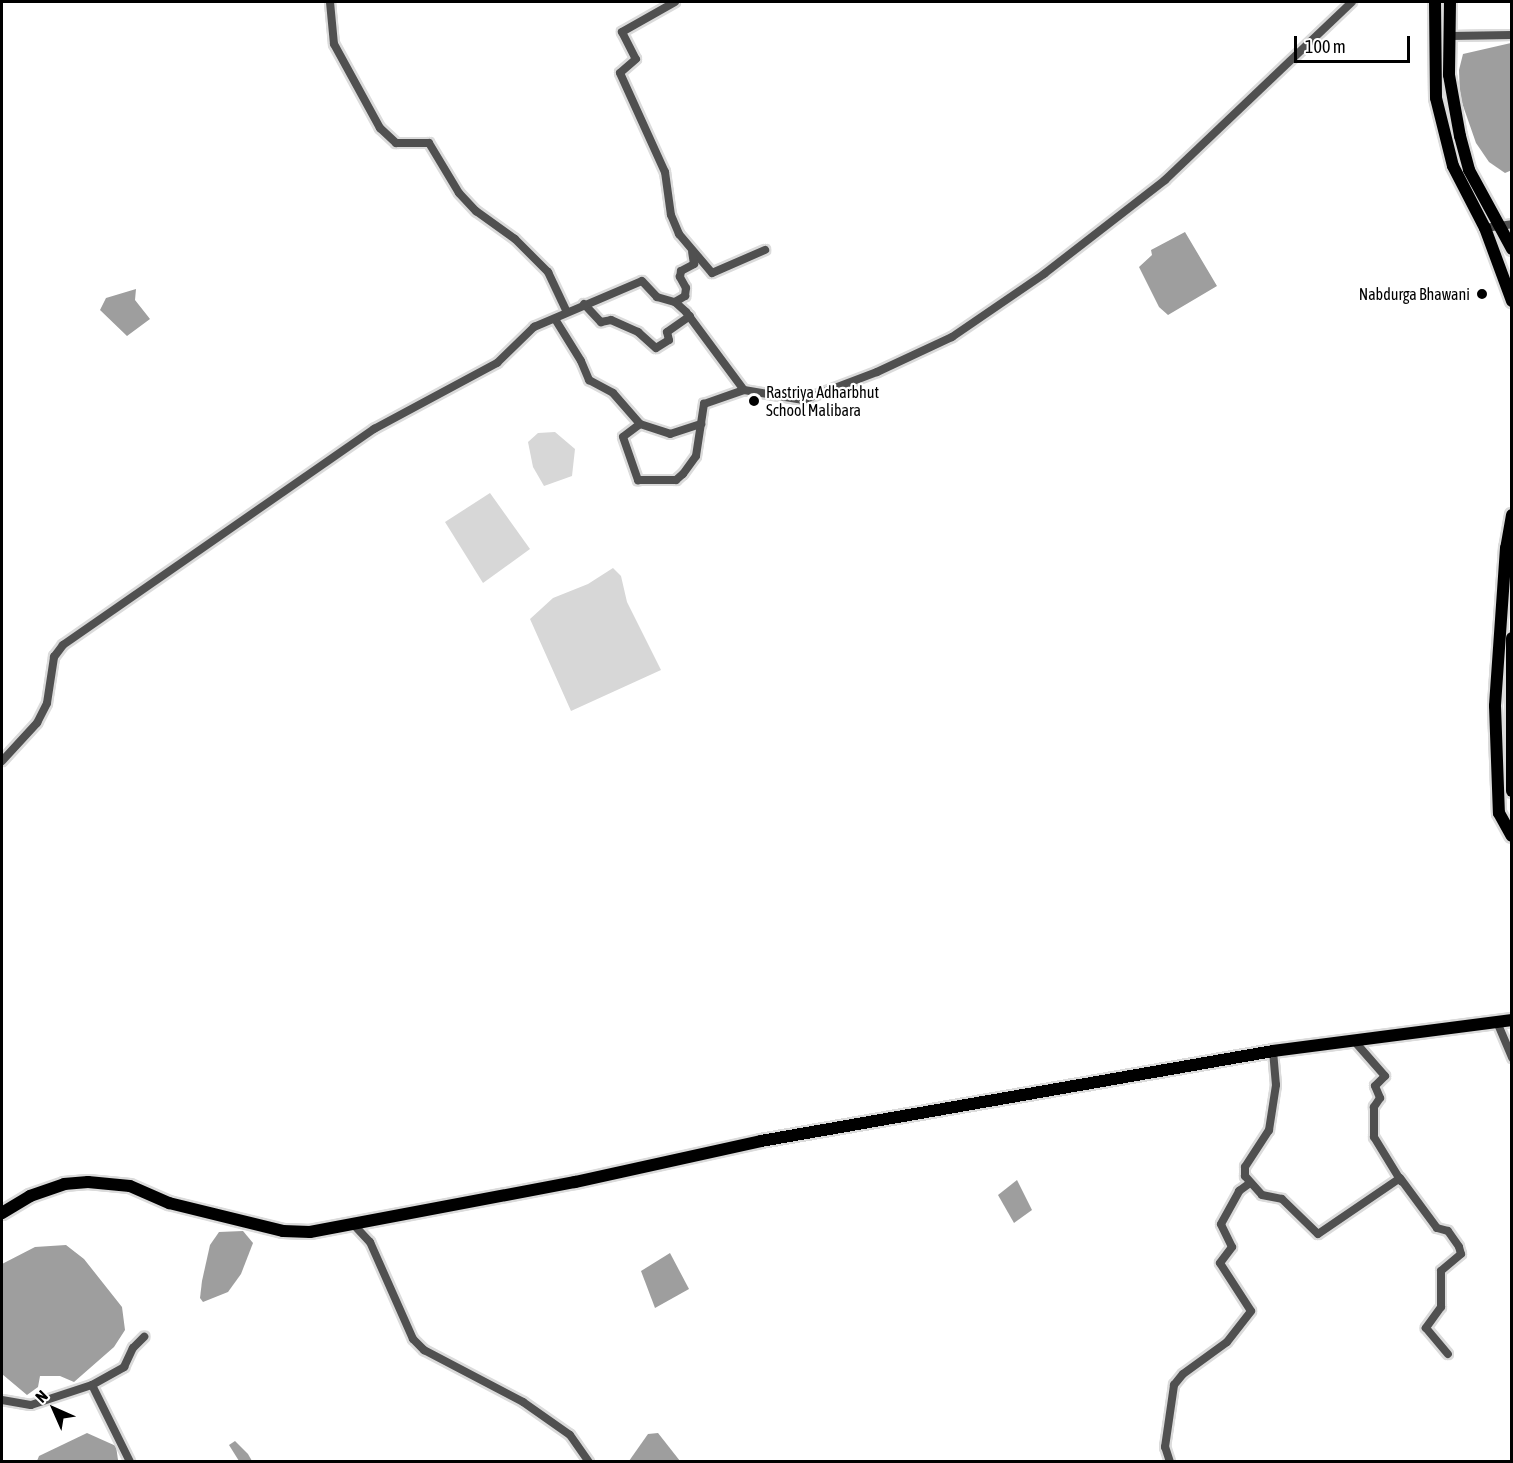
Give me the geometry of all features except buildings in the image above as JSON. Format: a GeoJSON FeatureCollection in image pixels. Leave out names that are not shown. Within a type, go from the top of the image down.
{"type":"FeatureCollection","features":[{"type":"Feature","properties":{"kind":"highway"},"geometry":{"type":"LineString","coordinates":[[1512,249],[1492,226],[1453,166],[1436,98],[1435,8],[1450,7],[1449,75],[1460,136],[1469,170],[1492,226],[1512,301]]}},
{"type":"Feature","properties":{"kind":"highway"},"geometry":{"type":"LineString","coordinates":[[1512,515],[1506,548],[1495,706],[1499,813],[1512,836]]}},
{"type":"Feature","properties":{"kind":"highway"},"geometry":{"type":"LineString","coordinates":[[1512,638],[1509,707],[1512,791]]}},
{"type":"Feature","properties":{"kind":"highway"},"geometry":{"type":"LineString","coordinates":[[1495,706],[1509,707]]}},
{"type":"Feature","properties":{"kind":"highway"},"geometry":{"type":"LineString","coordinates":[[2,1213],[30,1196],[64,1184],[88,1182],[130,1186],[169,1203],[283,1231],[310,1232],[575,1182],[761,1141],[1273,1051],[1356,1043],[1512,1020]]}},
{"type":"Feature","properties":{"kind":"street"},"geometry":{"type":"LineString","coordinates":[[330,2],[334,44],[380,128],[396,143],[429,143],[459,193],[476,211],[515,239],[548,272],[566,310]]}},
{"type":"Feature","properties":{"kind":"street"},"geometry":{"type":"LineString","coordinates":[[675,2],[622,32],[636,60],[620,73],[665,172],[670,215],[679,234],[712,273],[765,250]]}},
{"type":"Feature","properties":{"kind":"street"},"geometry":{"type":"LineString","coordinates":[[640,424],[623,438],[638,480],[676,480],[696,456],[704,404],[744,390],[803,400],[877,372],[952,337],[993,312],[1165,180],[1352,2]]}},
{"type":"Feature","properties":{"kind":"street"},"geometry":{"type":"LineString","coordinates":[[1451,36],[1512,35]]}},
{"type":"Feature","properties":{"kind":"street"},"geometry":{"type":"LineString","coordinates":[[1492,226],[1512,224]]}},
{"type":"Feature","properties":{"kind":"street"},"geometry":{"type":"LineString","coordinates":[[675,302],[685,296],[681,271],[694,264],[690,246]]}},
{"type":"Feature","properties":{"kind":"street"},"geometry":{"type":"LineString","coordinates":[[2,761],[37,723],[47,703],[54,657],[63,645],[374,429],[497,363],[534,327],[555,320],[566,310],[642,281],[657,297],[675,302],[690,316],[744,390]]}},
{"type":"Feature","properties":{"kind":"street"},"geometry":{"type":"LineString","coordinates":[[584,304],[601,322],[611,320],[638,332],[656,348],[669,340],[667,332],[690,316]]}},
{"type":"Feature","properties":{"kind":"street"},"geometry":{"type":"LineString","coordinates":[[555,320],[588,380],[613,393],[640,424],[670,434],[701,424]]}},
{"type":"Feature","properties":{"kind":"street"},"geometry":{"type":"LineString","coordinates":[[1497,1022],[1512,1058]]}},
{"type":"Feature","properties":{"kind":"street"},"geometry":{"type":"LineString","coordinates":[[1356,1043],[1385,1076],[1375,1086],[1380,1098],[1374,1107],[1374,1137],[1401,1181],[1437,1228],[1448,1231],[1459,1247],[1461,1254],[1441,1271],[1442,1307],[1426,1328],[1431,1339],[1448,1354]]}},
{"type":"Feature","properties":{"kind":"street"},"geometry":{"type":"LineString","coordinates":[[1273,1051],[1276,1085],[1271,1122],[1263,1144],[1245,1167],[1250,1183],[1262,1195],[1282,1199],[1318,1234],[1359,1209],[1380,1190],[1401,1181]]}},
{"type":"Feature","properties":{"kind":"street"},"geometry":{"type":"LineString","coordinates":[[1170,1461],[1165,1447],[1174,1385],[1183,1374],[1227,1342],[1251,1311],[1220,1263],[1232,1247],[1221,1224],[1239,1191],[1250,1183]]}},
{"type":"Feature","properties":{"kind":"street"},"geometry":{"type":"LineString","coordinates":[[353,1224],[370,1242],[413,1338],[424,1350],[523,1402],[570,1435],[589,1461]]}},
{"type":"Feature","properties":{"kind":"street"},"geometry":{"type":"LineString","coordinates":[[2,1400],[31,1406],[92,1385],[124,1367],[133,1348],[144,1337]]}},
{"type":"Feature","properties":{"kind":"street"},"geometry":{"type":"LineString","coordinates":[[92,1385],[130,1461]]}},
{"type":"Feature","properties":{"kind":"shaded area"},"geometry":{"type":"Polygon","coordinates":[[[1511,43],[1512,170],[1505,173],[1489,162],[1476,143],[1460,97],[1459,70],[1463,54],[1511,43]]]}},
{"type":"Feature","properties":{"kind":"shaded area"},"geometry":{"type":"Polygon","coordinates":[[[1185,232],[1217,286],[1168,315],[1159,307],[1139,267],[1152,255],[1151,250],[1185,232]]]}},
{"type":"Feature","properties":{"kind":"shaded area"},"geometry":{"type":"Polygon","coordinates":[[[136,289],[135,300],[150,319],[127,336],[100,310],[106,298],[136,289]]]}},
{"type":"Feature","properties":{"kind":"shaded area"},"geometry":{"type":"Polygon","coordinates":[[[555,432],[575,449],[572,476],[544,486],[533,467],[528,442],[538,433],[555,432]]]}},
{"type":"Feature","properties":{"kind":"shaded area"},"geometry":{"type":"Polygon","coordinates":[[[490,493],[530,549],[483,583],[445,522],[490,493]]]}},
{"type":"Feature","properties":{"kind":"shaded area"},"geometry":{"type":"Polygon","coordinates":[[[613,568],[621,576],[627,602],[661,670],[571,711],[530,619],[553,598],[588,584],[613,568]]]}},
{"type":"Feature","properties":{"kind":"shaded area"},"geometry":{"type":"Polygon","coordinates":[[[1017,1180],[1032,1210],[1014,1223],[998,1195],[1017,1180]]]}},
{"type":"Feature","properties":{"kind":"shaded area"},"geometry":{"type":"Polygon","coordinates":[[[243,1231],[253,1243],[241,1274],[228,1292],[203,1302],[200,1298],[202,1281],[210,1245],[219,1232],[243,1231]]]}},
{"type":"Feature","properties":{"kind":"shaded area"},"geometry":{"type":"Polygon","coordinates":[[[66,1245],[84,1259],[122,1307],[125,1330],[114,1347],[74,1382],[60,1376],[40,1376],[38,1387],[27,1395],[2,1374],[2,1264],[35,1247],[66,1245]]]}},
{"type":"Feature","properties":{"kind":"shaded area"},"geometry":{"type":"Polygon","coordinates":[[[670,1253],[689,1289],[655,1308],[641,1271],[670,1253]]]}},
{"type":"Feature","properties":{"kind":"shaded area"},"geometry":{"type":"Polygon","coordinates":[[[87,1433],[116,1446],[118,1460],[37,1461],[39,1456],[87,1433]]]}},
{"type":"Feature","properties":{"kind":"shaded area"},"geometry":{"type":"Polygon","coordinates":[[[658,1433],[680,1461],[629,1461],[648,1434],[658,1433]]]}},
{"type":"Feature","properties":{"kind":"shaded area"},"geometry":{"type":"Polygon","coordinates":[[[235,1441],[252,1461],[239,1461],[229,1445],[235,1441]]]}},
{"type":"Feature","properties":{"kind":"place","name":"Nabdurga Bhawani"},"geometry":{"type":"Point","coordinates":[1482,294]}},
{"type":"Feature","properties":{"kind":"place","name":"Rastriya Adharbhut School Malibara"},"geometry":{"type":"Point","coordinates":[754,401]}}]}
